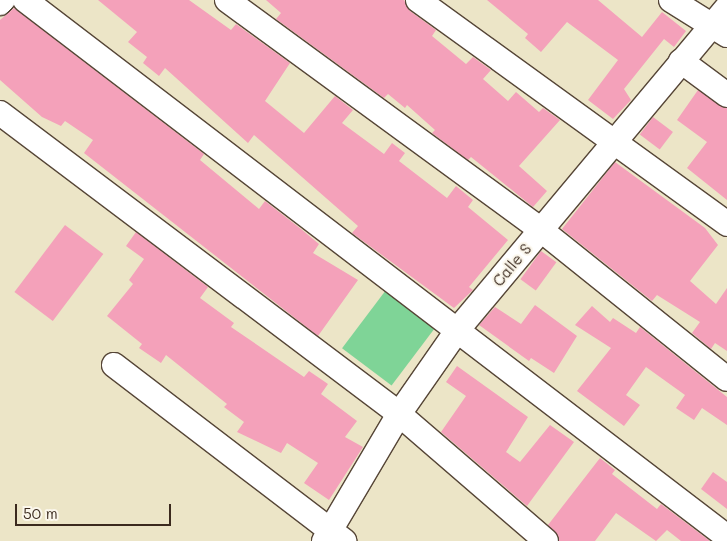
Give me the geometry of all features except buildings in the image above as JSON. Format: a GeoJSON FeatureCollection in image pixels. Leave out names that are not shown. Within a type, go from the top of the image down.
{"type":"FeatureCollection","features":[{"type":"Feature","properties":{"kind":"street"},"geometry":{"type":"LineString","coordinates":[[0,3],[3,0]]}},
{"type":"Feature","properties":{"kind":"street"},"geometry":{"type":"LineString","coordinates":[[25,0],[459,328],[727,537]]}},
{"type":"Feature","properties":{"kind":"street"},"geometry":{"type":"LineString","coordinates":[[227,0],[541,230],[727,379]]}},
{"type":"Feature","properties":{"kind":"street"},"geometry":{"type":"LineString","coordinates":[[418,0],[614,138],[727,224]]}},
{"type":"Feature","properties":{"kind":"street"},"geometry":{"type":"LineString","coordinates":[[671,0],[719,31]]}},
{"type":"Feature","properties":{"kind":"street","name":"Calle S"},"geometry":{"type":"LineString","coordinates":[[332,537],[399,414],[459,328],[541,230],[614,138],[680,61],[719,31],[727,8]]}},
{"type":"Feature","properties":{"kind":"street"},"geometry":{"type":"LineString","coordinates":[[680,61],[727,95]]}},
{"type":"Feature","properties":{"kind":"street"},"geometry":{"type":"LineString","coordinates":[[0,113],[399,414],[546,541]]}},
{"type":"Feature","properties":{"kind":"street"},"geometry":{"type":"LineString","coordinates":[[114,365],[332,537]]}},
{"type":"Feature","properties":{"kind":"green space"},"geometry":{"type":"Polygon","coordinates":[[[389,286],[439,323],[392,386],[342,348],[389,286]]]}}]}
